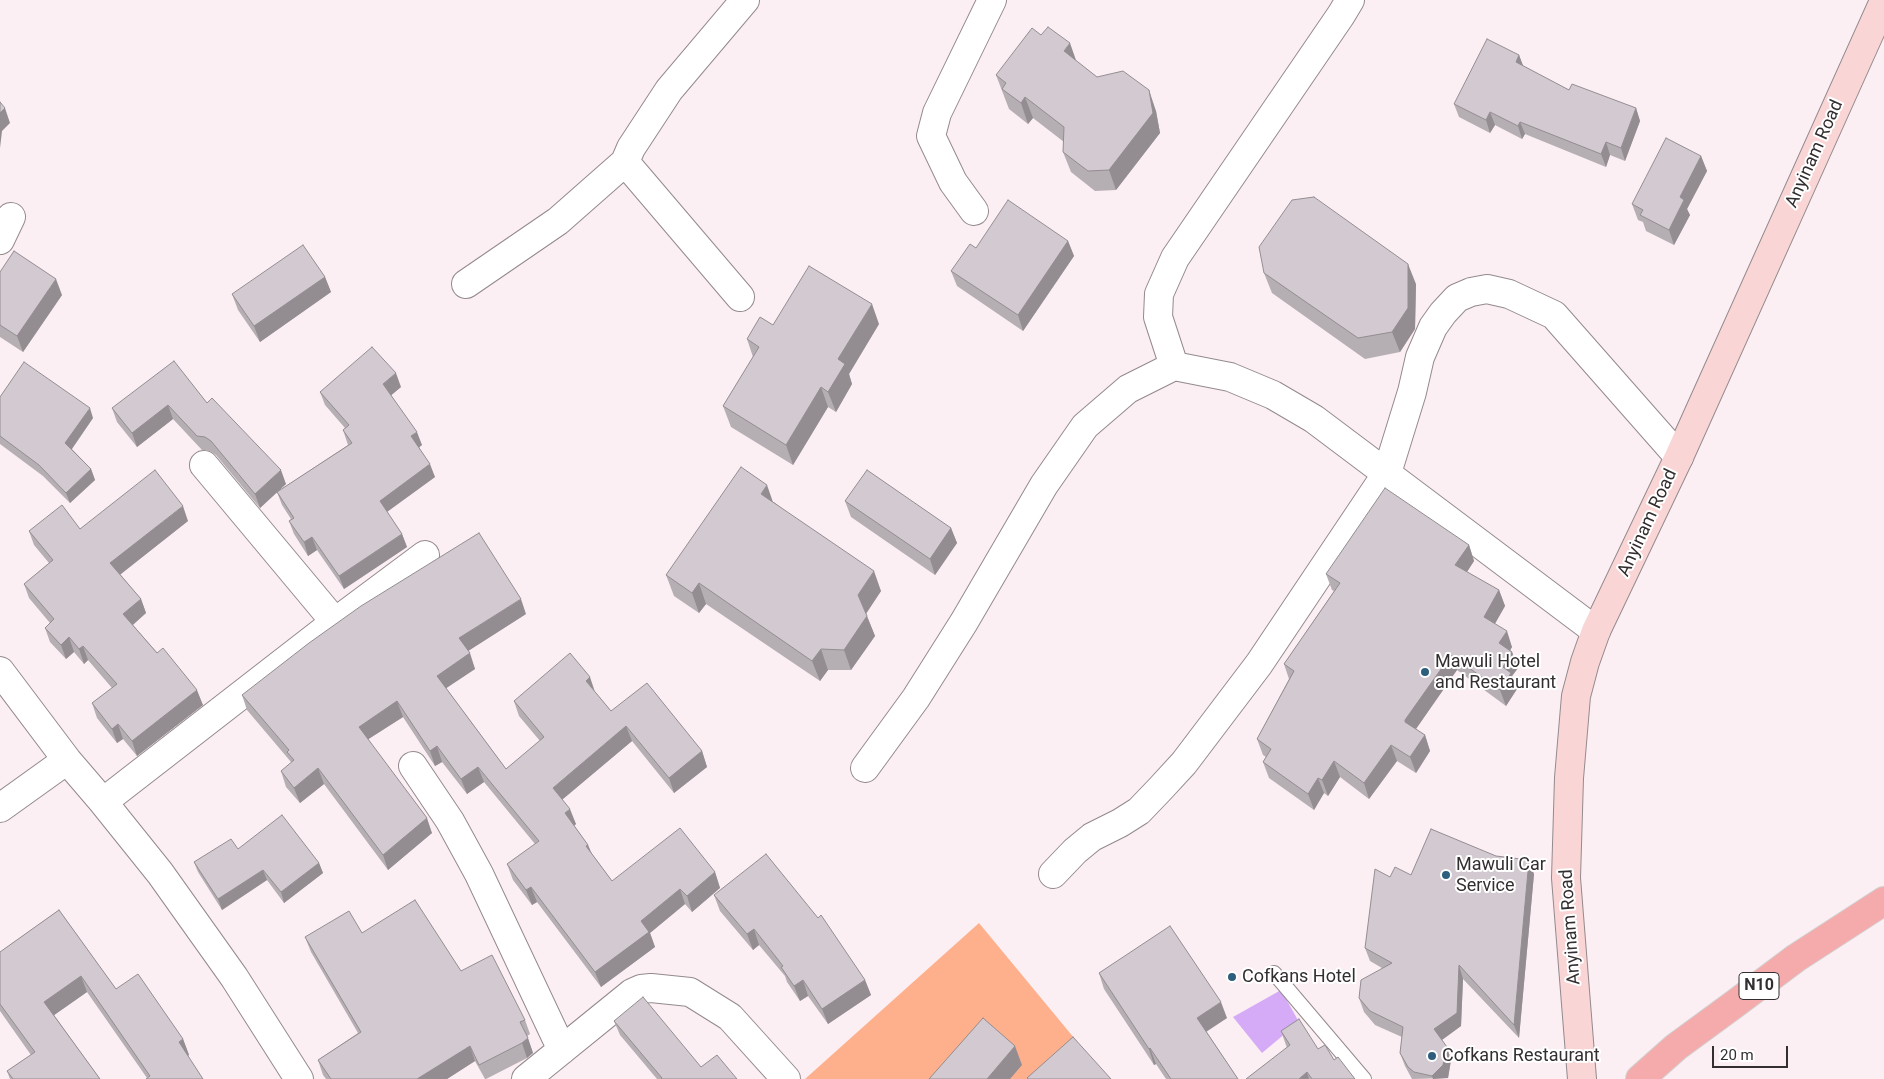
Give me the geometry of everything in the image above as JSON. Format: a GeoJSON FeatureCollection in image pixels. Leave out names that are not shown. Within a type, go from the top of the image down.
{"type":"FeatureCollection","features":[{"type":"Feature","properties":{"kind":"main road","name":"N10"},"geometry":{"type":"LineString","coordinates":[[1640,1079],[1676,1047],[1796,958],[1884,901]]}},
{"type":"Feature","properties":{"kind":"street"},"geometry":{"type":"LineString","coordinates":[[466,284],[558,221],[625,162],[631,148],[668,90],[745,0]]}},
{"type":"Feature","properties":{"kind":"street"},"geometry":{"type":"LineString","coordinates":[[974,211],[953,182],[931,136],[936,113],[992,0]]}},
{"type":"Feature","properties":{"kind":"street"},"geometry":{"type":"LineString","coordinates":[[1174,366],[1158,317],[1159,294],[1175,258],[1350,0]]}},
{"type":"Feature","properties":{"kind":"street","name":"Anyinam Road"},"geometry":{"type":"LineString","coordinates":[[1582,1079],[1566,878],[1569,778],[1576,696],[1585,662],[1596,631],[1679,457],[1884,2]]}},
{"type":"Feature","properties":{"kind":"street"},"geometry":{"type":"LineString","coordinates":[[625,162],[740,297]]}},
{"type":"Feature","properties":{"kind":"street"},"geometry":{"type":"LineString","coordinates":[[1053,874],[1075,851],[1092,837],[1120,823],[1139,810],[1184,763],[1259,664],[1387,473],[1412,392],[1420,357],[1434,327],[1443,313],[1457,298],[1470,292],[1487,289],[1509,294],[1554,315],[1679,457]]}},
{"type":"Feature","properties":{"kind":"street"},"geometry":{"type":"LineString","coordinates":[[865,768],[916,698],[964,622],[1044,485],[1085,426],[1128,389],[1174,366],[1230,377],[1273,395],[1314,419],[1596,631]]}},
{"type":"Feature","properties":{"kind":"street"},"geometry":{"type":"LineString","coordinates":[[204,466],[335,622]]}},
{"type":"Feature","properties":{"kind":"street"},"geometry":{"type":"LineString","coordinates":[[103,802],[335,622],[425,555]]}},
{"type":"Feature","properties":{"kind":"street"},"geometry":{"type":"LineString","coordinates":[[0,671],[67,760],[160,872],[234,977],[299,1079]]}},
{"type":"Feature","properties":{"kind":"street"},"geometry":{"type":"LineString","coordinates":[[0,808],[67,760]]}},
{"type":"Feature","properties":{"kind":"street"},"geometry":{"type":"LineString","coordinates":[[413,766],[450,822],[479,874],[562,1050]]}},
{"type":"Feature","properties":{"kind":"street"},"geometry":{"type":"LineString","coordinates":[[526,1079],[632,992],[651,988],[690,992],[730,1017],[786,1079]]}},
{"type":"Feature","properties":{"kind":"lane"},"geometry":{"type":"LineString","coordinates":[[1274,973],[1364,1079]]}},
{"type":"Feature","properties":{"kind":"shaded area"},"geometry":{"type":"Polygon","coordinates":[[[979,923],[1108,1079],[805,1079],[979,923]]]}},
{"type":"Feature","properties":{"kind":"shaded area"},"geometry":{"type":"Polygon","coordinates":[[[1281,990],[1299,1022],[1262,1053],[1233,1017],[1281,990]]]}},
{"type":"Feature","properties":{"kind":"building"},"geometry":{"type":"Polygon","coordinates":[[[1048,27],[1070,43],[1064,51],[1097,77],[1123,71],[1149,90],[1153,113],[1109,170],[1088,171],[1063,152],[1064,127],[1025,97],[1021,103],[1002,89],[1006,83],[996,75],[1032,28],[1041,35],[1048,27]]]}},
{"type":"Feature","properties":{"kind":"building"},"geometry":{"type":"Polygon","coordinates":[[[1487,39],[1519,55],[1516,62],[1569,90],[1572,84],[1636,108],[1621,148],[1606,142],[1601,154],[1520,122],[1518,126],[1490,112],[1486,120],[1454,104],[1487,39]]]}},
{"type":"Feature","properties":{"kind":"building"},"geometry":{"type":"Polygon","coordinates":[[[0,102],[5,108],[0,113],[0,102]]]}},
{"type":"Feature","properties":{"kind":"building"},"geometry":{"type":"Polygon","coordinates":[[[1666,138],[1701,156],[1680,197],[1684,200],[1669,230],[1640,215],[1643,210],[1632,204],[1666,138]]]}},
{"type":"Feature","properties":{"kind":"building"},"geometry":{"type":"Polygon","coordinates":[[[1314,197],[1408,264],[1408,308],[1392,332],[1358,338],[1264,273],[1259,247],[1292,200],[1314,197]]]}},
{"type":"Feature","properties":{"kind":"building"},"geometry":{"type":"Polygon","coordinates":[[[1008,200],[1068,241],[1018,315],[951,271],[970,244],[976,248],[1008,200]]]}},
{"type":"Feature","properties":{"kind":"building"},"geometry":{"type":"Polygon","coordinates":[[[303,245],[325,277],[254,326],[232,294],[303,245]]]}},
{"type":"Feature","properties":{"kind":"building"},"geometry":{"type":"Polygon","coordinates":[[[14,251],[56,279],[17,336],[0,325],[0,272],[14,251]]]}},
{"type":"Feature","properties":{"kind":"building"},"geometry":{"type":"Polygon","coordinates":[[[809,266],[872,304],[838,359],[845,364],[828,392],[821,387],[786,445],[723,406],[759,347],[747,339],[760,317],[773,325],[809,266]]]}},
{"type":"Feature","properties":{"kind":"building"},"geometry":{"type":"Polygon","coordinates":[[[372,347],[396,373],[383,384],[417,432],[411,436],[430,464],[380,501],[402,534],[339,576],[312,537],[304,542],[289,521],[294,518],[277,492],[352,443],[343,430],[349,425],[320,392],[372,347]]]}},
{"type":"Feature","properties":{"kind":"building"},"geometry":{"type":"Polygon","coordinates":[[[174,361],[207,403],[212,398],[281,470],[255,494],[211,441],[205,437],[197,436],[168,405],[132,433],[112,408],[174,361]]]}},
{"type":"Feature","properties":{"kind":"building"},"geometry":{"type":"Polygon","coordinates":[[[24,362],[90,408],[65,443],[91,469],[66,493],[39,465],[0,436],[0,397],[24,362]]]}},
{"type":"Feature","properties":{"kind":"building"},"geometry":{"type":"Polygon","coordinates":[[[741,467],[767,485],[761,494],[874,571],[858,595],[867,616],[844,650],[821,649],[812,661],[699,583],[692,593],[666,575],[741,467]]]}},
{"type":"Feature","properties":{"kind":"building"},"geometry":{"type":"Polygon","coordinates":[[[155,470],[183,506],[110,563],[141,599],[123,614],[157,653],[163,648],[197,690],[132,741],[118,724],[112,729],[92,703],[117,684],[83,646],[79,649],[69,637],[61,645],[45,628],[54,619],[24,584],[53,560],[29,531],[62,505],[80,529],[155,470]]]}},
{"type":"Feature","properties":{"kind":"building"},"geometry":{"type":"Polygon","coordinates":[[[867,470],[951,528],[930,559],[845,501],[867,470]]]}},
{"type":"Feature","properties":{"kind":"building"},"geometry":{"type":"Polygon","coordinates":[[[1385,488],[1469,545],[1455,565],[1499,590],[1484,617],[1507,631],[1499,643],[1512,652],[1503,667],[1511,673],[1500,690],[1451,655],[1405,720],[1405,722],[1425,735],[1410,757],[1391,745],[1364,783],[1334,761],[1322,780],[1318,778],[1308,794],[1263,762],[1271,749],[1257,739],[1294,671],[1284,664],[1340,583],[1326,574],[1385,488]]]}},
{"type":"Feature","properties":{"kind":"building"},"geometry":{"type":"Polygon","coordinates":[[[479,533],[521,599],[459,638],[470,653],[437,676],[506,769],[544,737],[514,701],[570,653],[590,677],[586,681],[611,711],[647,683],[702,751],[669,778],[626,726],[553,788],[570,809],[565,813],[612,881],[680,828],[715,872],[687,896],[680,889],[641,921],[649,932],[595,972],[531,887],[526,890],[507,864],[539,841],[478,767],[461,779],[437,746],[430,751],[397,701],[359,727],[427,818],[383,855],[318,768],[294,788],[281,771],[294,760],[287,752],[289,750],[242,695],[309,643],[361,606],[479,533]]]}},
{"type":"Feature","properties":{"kind":"building"},"geometry":{"type":"Polygon","coordinates":[[[282,815],[319,863],[281,892],[263,870],[218,899],[194,862],[231,839],[238,849],[282,815]]]}},
{"type":"Feature","properties":{"kind":"building"},"geometry":{"type":"Polygon","coordinates":[[[1431,829],[1496,856],[1529,860],[1514,1025],[1459,965],[1457,1013],[1434,1029],[1447,1047],[1443,1065],[1432,1076],[1414,1072],[1408,1067],[1400,1053],[1403,1027],[1370,1011],[1359,998],[1361,980],[1392,963],[1365,948],[1375,869],[1390,877],[1395,867],[1411,875],[1431,829]]]}},
{"type":"Feature","properties":{"kind":"building"},"geometry":{"type":"Polygon","coordinates":[[[766,854],[818,918],[821,915],[865,980],[822,1009],[803,980],[794,986],[781,967],[783,966],[754,929],[747,934],[714,895],[766,854]]]}},
{"type":"Feature","properties":{"kind":"building"},"geometry":{"type":"Polygon","coordinates":[[[415,900],[461,971],[492,955],[525,1020],[520,1022],[528,1038],[479,1065],[470,1046],[417,1079],[331,1079],[318,1060],[361,1032],[305,937],[349,911],[362,933],[415,900]]]}},
{"type":"Feature","properties":{"kind":"building"},"geometry":{"type":"Polygon","coordinates":[[[59,910],[116,989],[138,974],[183,1039],[179,1042],[203,1079],[146,1079],[150,1076],[81,976],[44,1002],[100,1079],[13,1079],[7,1071],[35,1052],[0,1004],[0,952],[59,910]]]}},
{"type":"Feature","properties":{"kind":"building"},"geometry":{"type":"Polygon","coordinates":[[[1170,926],[1221,1002],[1197,1018],[1238,1079],[1171,1079],[1099,973],[1170,926]]]}},
{"type":"Feature","properties":{"kind":"building"},"geometry":{"type":"Polygon","coordinates":[[[643,997],[701,1067],[717,1055],[737,1079],[661,1079],[614,1021],[643,997]]]}},
{"type":"Feature","properties":{"kind":"building"},"geometry":{"type":"Polygon","coordinates":[[[983,1018],[1015,1046],[987,1079],[929,1079],[983,1018]]]}},
{"type":"Feature","properties":{"kind":"building"},"geometry":{"type":"Polygon","coordinates":[[[1299,1019],[1318,1049],[1325,1045],[1334,1060],[1338,1057],[1355,1079],[1312,1079],[1307,1072],[1299,1079],[1246,1079],[1290,1045],[1281,1031],[1299,1019]]]}},
{"type":"Feature","properties":{"kind":"building"},"geometry":{"type":"Polygon","coordinates":[[[1073,1037],[1111,1079],[1027,1078],[1073,1037]]]}},
{"type":"Feature","properties":{"kind":"place","name":"Mawuli Hotel and Restaurant"},"geometry":{"type":"Point","coordinates":[1425,672]}},
{"type":"Feature","properties":{"kind":"place","name":"Mawuli Car Service"},"geometry":{"type":"Point","coordinates":[1446,875]}},
{"type":"Feature","properties":{"kind":"place","name":"Cofkans Hotel"},"geometry":{"type":"Point","coordinates":[1232,977]}},
{"type":"Feature","properties":{"kind":"place","name":"Cofkans Restaurant"},"geometry":{"type":"Point","coordinates":[1432,1056]}}]}
